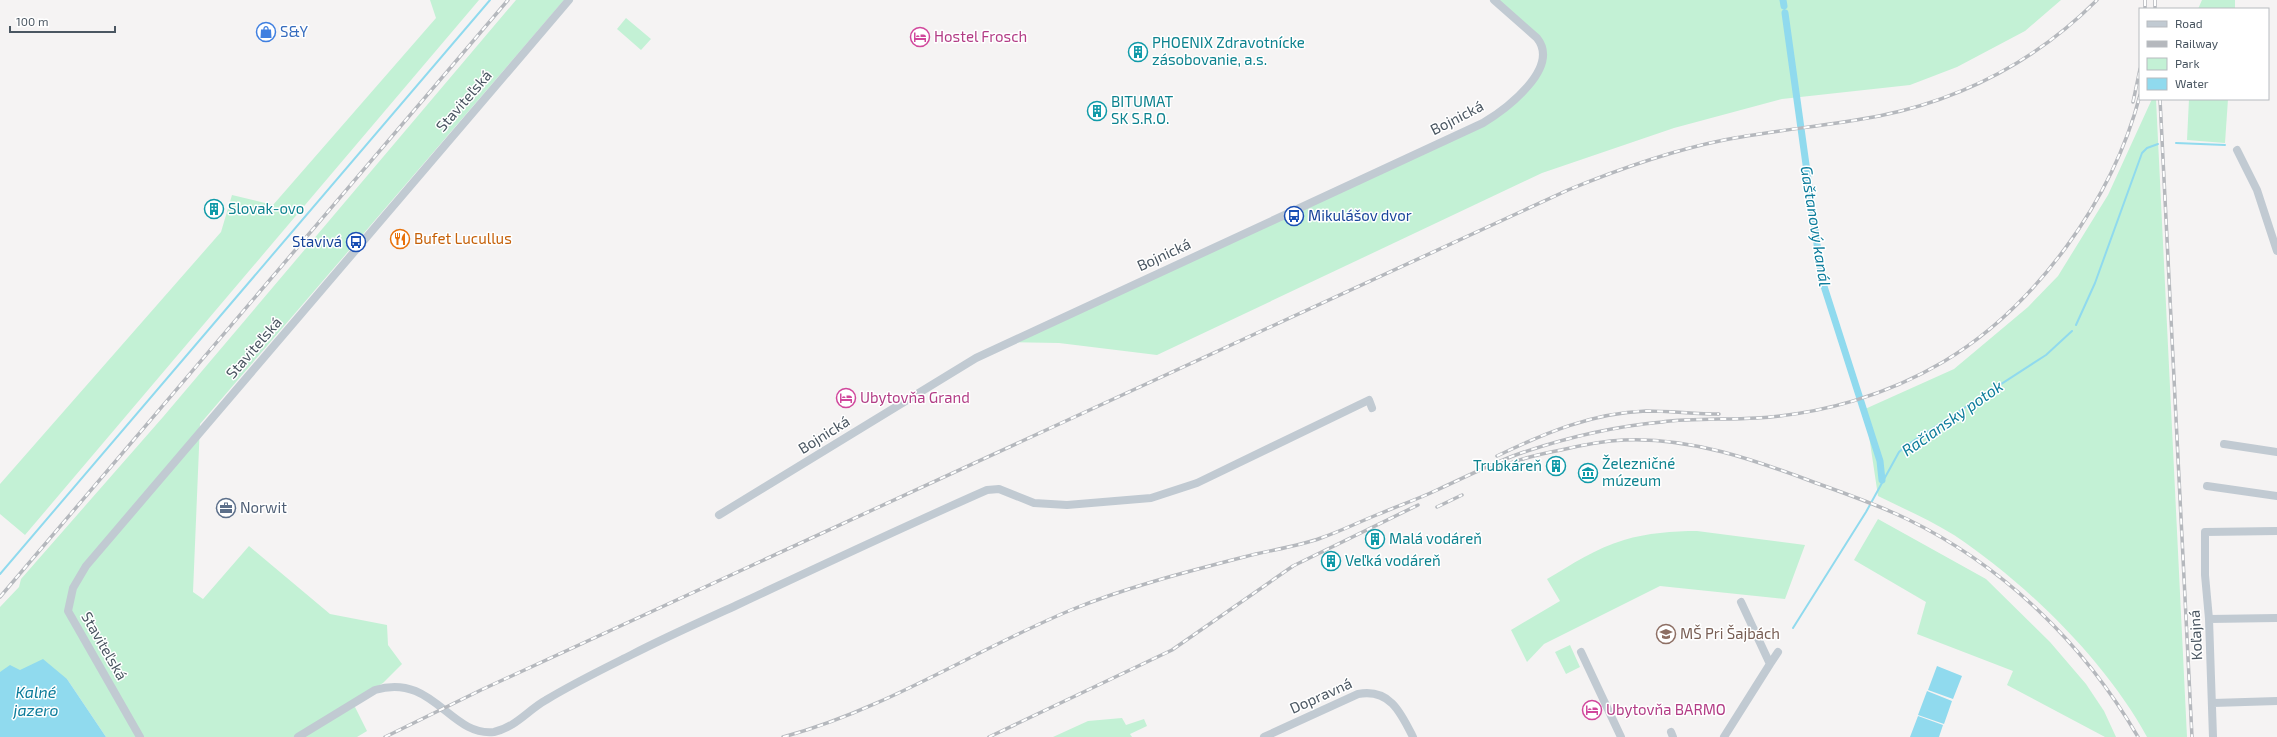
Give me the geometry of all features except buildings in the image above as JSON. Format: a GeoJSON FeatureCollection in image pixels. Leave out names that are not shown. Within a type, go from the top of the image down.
{"type":"FeatureCollection","features":[{"type":"Feature","properties":{"kind":"street","name":"Staviteľská"},"geometry":{"type":"LineString","coordinates":[[140,737],[68,611],[73,588],[89,562],[569,0]]}},
{"type":"Feature","properties":{"kind":"street","name":"Bojnická"},"geometry":{"type":"LineString","coordinates":[[719,515],[976,358],[1483,123],[1497,114],[1526,87],[1541,66],[1544,57],[1542,46],[1537,38],[1494,0]]}},
{"type":"Feature","properties":{"kind":"street"},"geometry":{"type":"LineString","coordinates":[[2237,150],[2257,190],[2276,247]]}},
{"type":"Feature","properties":{"kind":"street"},"geometry":{"type":"LineString","coordinates":[[298,737],[375,690],[387,686],[411,689],[425,696],[455,721],[469,730],[492,733],[503,730],[516,723],[544,701],[566,688],[660,640],[863,545],[987,490],[999,489],[1034,503],[1066,505],[1151,498],[1197,483],[1369,400],[1372,408]]}},
{"type":"Feature","properties":{"kind":"street"},"geometry":{"type":"LineString","coordinates":[[2224,444],[2277,452]]}},
{"type":"Feature","properties":{"kind":"street"},"geometry":{"type":"LineString","coordinates":[[2207,486],[2277,496]]}},
{"type":"Feature","properties":{"kind":"street","name":"Koľajná"},"geometry":{"type":"LineString","coordinates":[[2213,737],[2210,619],[2205,575],[2205,532],[2277,531]]}},
{"type":"Feature","properties":{"kind":"street"},"geometry":{"type":"LineString","coordinates":[[1741,602],[1770,664]]}},
{"type":"Feature","properties":{"kind":"street"},"geometry":{"type":"LineString","coordinates":[[2210,619],[2277,618]]}},
{"type":"Feature","properties":{"kind":"street"},"geometry":{"type":"LineString","coordinates":[[1581,652],[1621,737]]}},
{"type":"Feature","properties":{"kind":"street"},"geometry":{"type":"LineString","coordinates":[[1724,737],[1778,652]]}},
{"type":"Feature","properties":{"kind":"street","name":"Dopravná"},"geometry":{"type":"LineString","coordinates":[[1264,737],[1365,693],[1377,694],[1386,697],[1394,704],[1413,737]]}},
{"type":"Feature","properties":{"kind":"street"},"geometry":{"type":"LineString","coordinates":[[2212,703],[2277,701]]}},
{"type":"Feature","properties":{"kind":"green space"},"geometry":{"type":"Polygon","coordinates":[[[430,0],[479,0],[25,535],[0,514],[0,484],[221,232],[232,195],[273,205],[436,18],[430,0]]]}},
{"type":"Feature","properties":{"kind":"green space"},"geometry":{"type":"Polygon","coordinates":[[[516,0],[564,0],[200,424],[193,592],[203,599],[249,546],[330,614],[387,625],[388,645],[402,664],[383,683],[352,701],[367,731],[357,737],[106,737],[67,679],[20,670],[0,672],[0,607],[19,587],[21,579],[163,417],[516,0]]]}},
{"type":"Feature","properties":{"kind":"green space"},"geometry":{"type":"Polygon","coordinates":[[[1496,0],[2061,0],[2025,31],[1957,67],[1910,85],[1782,99],[1674,128],[1542,173],[1157,355],[1059,343],[1004,342],[1498,116],[1544,64],[1539,38],[1496,0]]]}},
{"type":"Feature","properties":{"kind":"green space"},"geometry":{"type":"Polygon","coordinates":[[[2202,0],[2235,0],[2235,8],[2198,8],[2202,0]]]}},
{"type":"Feature","properties":{"kind":"green space"},"geometry":{"type":"Polygon","coordinates":[[[626,18],[651,39],[641,50],[617,29],[626,18]]]}},
{"type":"Feature","properties":{"kind":"green space"},"geometry":{"type":"Polygon","coordinates":[[[2152,100],[2156,100],[2187,737],[2147,737],[2130,708],[2109,680],[2062,625],[2036,600],[2009,576],[1954,535],[1926,519],[1878,496],[1865,409],[1954,369],[2028,307],[2058,276],[2108,195],[2152,100]]]}},
{"type":"Feature","properties":{"kind":"green space"},"geometry":{"type":"Polygon","coordinates":[[[2189,100],[2228,100],[2225,143],[2187,140],[2189,100]]]}},
{"type":"Feature","properties":{"kind":"green space"},"geometry":{"type":"Polygon","coordinates":[[[1878,519],[1986,579],[2050,642],[2086,684],[2104,711],[2116,737],[2105,737],[2007,685],[2013,671],[1917,634],[1926,602],[1854,560],[1878,519]]]}},
{"type":"Feature","properties":{"kind":"green space"},"geometry":{"type":"Polygon","coordinates":[[[1697,531],[1805,545],[1785,599],[1660,586],[1544,644],[1527,662],[1511,630],[1560,601],[1547,579],[1594,552],[1614,543],[1660,533],[1697,531]]]}},
{"type":"Feature","properties":{"kind":"green space"},"geometry":{"type":"Polygon","coordinates":[[[1570,645],[1580,667],[1566,674],[1555,652],[1570,645]]]}},
{"type":"Feature","properties":{"kind":"green space"},"geometry":{"type":"Polygon","coordinates":[[[1122,718],[1126,725],[1144,719],[1147,726],[1130,734],[1132,737],[1053,737],[1088,721],[1122,718]]]}},
{"type":"Feature","properties":{"kind":"water","name":"Kalné jazero"},"geometry":{"type":"Polygon","coordinates":[[[43,659],[67,679],[106,737],[0,737],[0,672],[10,665],[20,670],[43,659]]]}},
{"type":"Feature","properties":{"kind":"water"},"geometry":{"type":"Polygon","coordinates":[[[1937,666],[1962,676],[1953,699],[1928,690],[1937,666]]]}},
{"type":"Feature","properties":{"kind":"water"},"geometry":{"type":"Polygon","coordinates":[[[1927,691],[1952,701],[1944,724],[1918,715],[1927,691]]]}},
{"type":"Feature","properties":{"kind":"water"},"geometry":{"type":"Polygon","coordinates":[[[1918,716],[1943,725],[1939,737],[1910,737],[1918,716]]]}},
{"type":"Feature","properties":{"kind":"waterway"},"geometry":{"type":"LineString","coordinates":[[0,574],[490,0]]}},
{"type":"Feature","properties":{"kind":"waterway","name":"Gaštanový kanál"},"geometry":{"type":"LineString","coordinates":[[1783,0],[1784,6]]}},
{"type":"Feature","properties":{"kind":"waterway","name":"Gaštanový kanál"},"geometry":{"type":"LineString","coordinates":[[1785,13],[1822,280],[1880,461],[1882,480]]}},
{"type":"Feature","properties":{"kind":"waterway","name":"Račiansky potok"},"geometry":{"type":"LineString","coordinates":[[2176,143],[2225,145]]}},
{"type":"Feature","properties":{"kind":"waterway","name":"Račiansky potok"},"geometry":{"type":"LineString","coordinates":[[2076,325],[2095,283],[2142,153],[2147,148],[2158,144]]}},
{"type":"Feature","properties":{"kind":"waterway","name":"Račiansky potok"},"geometry":{"type":"LineString","coordinates":[[1793,628],[1866,512],[1899,452],[1907,445],[2046,355],[2072,331]]}},
{"type":"Feature","properties":{"kind":"railway"},"geometry":{"type":"LineString","coordinates":[[0,597],[508,0]]}},
{"type":"Feature","properties":{"kind":"railway"},"geometry":{"type":"LineString","coordinates":[[385,737],[481,690],[1568,190],[1645,161],[1704,144],[1879,116],[1910,109],[1940,99],[1969,88],[2024,59],[2074,22],[2097,0]]}},
{"type":"Feature","properties":{"kind":"railway"},"geometry":{"type":"LineString","coordinates":[[2145,0],[2145,8]]}},
{"type":"Feature","properties":{"kind":"railway"},"geometry":{"type":"LineString","coordinates":[[2155,0],[2155,8]]}},
{"type":"Feature","properties":{"kind":"railway"},"geometry":{"type":"LineString","coordinates":[[2133,102],[2139,74]]}},
{"type":"Feature","properties":{"kind":"railway"},"geometry":{"type":"LineString","coordinates":[[783,737],[857,711],[1071,610],[1135,587],[1179,574],[1321,538],[1524,452],[1592,433],[1627,426],[1685,420],[1757,418],[1806,412],[1853,401],[1877,393],[1922,374],[1977,339],[2009,312],[2039,281],[2066,247],[2090,211],[2111,173],[2128,134],[2139,98]]}},
{"type":"Feature","properties":{"kind":"railway"},"geometry":{"type":"LineString","coordinates":[[2160,100],[2192,737]]}},
{"type":"Feature","properties":{"kind":"railway"},"geometry":{"type":"LineString","coordinates":[[1497,456],[1551,432],[1588,420],[1607,416],[1646,411],[1719,414]]}},
{"type":"Feature","properties":{"kind":"railway"},"geometry":{"type":"LineString","coordinates":[[1500,467],[1537,455],[1600,442],[1624,440],[1673,442],[1698,446],[1746,458],[1885,509],[1943,538],[2008,584],[2039,611],[2093,670],[2117,703],[2138,737]]}},
{"type":"Feature","properties":{"kind":"railway"},"geometry":{"type":"LineString","coordinates":[[1437,507],[1462,495]]}},
{"type":"Feature","properties":{"kind":"railway"},"geometry":{"type":"LineString","coordinates":[[989,737],[1172,650],[1293,566],[1418,505]]}},
{"type":"Feature","properties":{"kind":"place","name":"S&Y"},"geometry":{"type":"Point","coordinates":[266,32]}},
{"type":"Feature","properties":{"kind":"place","name":"Hostel Frosch"},"geometry":{"type":"Point","coordinates":[920,37]}},
{"type":"Feature","properties":{"kind":"place","name":"PHOENIX Zdravotnícke zásobovanie, a.s."},"geometry":{"type":"Point","coordinates":[1138,52]}},
{"type":"Feature","properties":{"kind":"place","name":"BITUMAT SK S.R.O."},"geometry":{"type":"Point","coordinates":[1097,111]}},
{"type":"Feature","properties":{"kind":"place","name":"Slovak-ovo"},"geometry":{"type":"Point","coordinates":[214,209]}},
{"type":"Feature","properties":{"kind":"place","name":"Mikulášov dvor"},"geometry":{"type":"Point","coordinates":[1294,216]}},
{"type":"Feature","properties":{"kind":"place","name":"Bufet Lucullus"},"geometry":{"type":"Point","coordinates":[400,239]}},
{"type":"Feature","properties":{"kind":"place","name":"Stavivá"},"geometry":{"type":"Point","coordinates":[356,242]}},
{"type":"Feature","properties":{"kind":"place","name":"Ubytovňa Grand"},"geometry":{"type":"Point","coordinates":[846,398]}},
{"type":"Feature","properties":{"kind":"place","name":"Trubkáreň"},"geometry":{"type":"Point","coordinates":[1556,466]}},
{"type":"Feature","properties":{"kind":"place","name":"Železničné múzeum"},"geometry":{"type":"Point","coordinates":[1588,473]}},
{"type":"Feature","properties":{"kind":"place","name":"Norwit"},"geometry":{"type":"Point","coordinates":[226,508]}},
{"type":"Feature","properties":{"kind":"place","name":"Malá vodáreň"},"geometry":{"type":"Point","coordinates":[1375,539]}},
{"type":"Feature","properties":{"kind":"place","name":"Veľká vodáreň"},"geometry":{"type":"Point","coordinates":[1331,561]}},
{"type":"Feature","properties":{"kind":"place","name":"MŠ Pri Šajbách"},"geometry":{"type":"Point","coordinates":[1666,634]}},
{"type":"Feature","properties":{"kind":"place","name":"Ubytovňa BARMO"},"geometry":{"type":"Point","coordinates":[1592,710]}}]}
